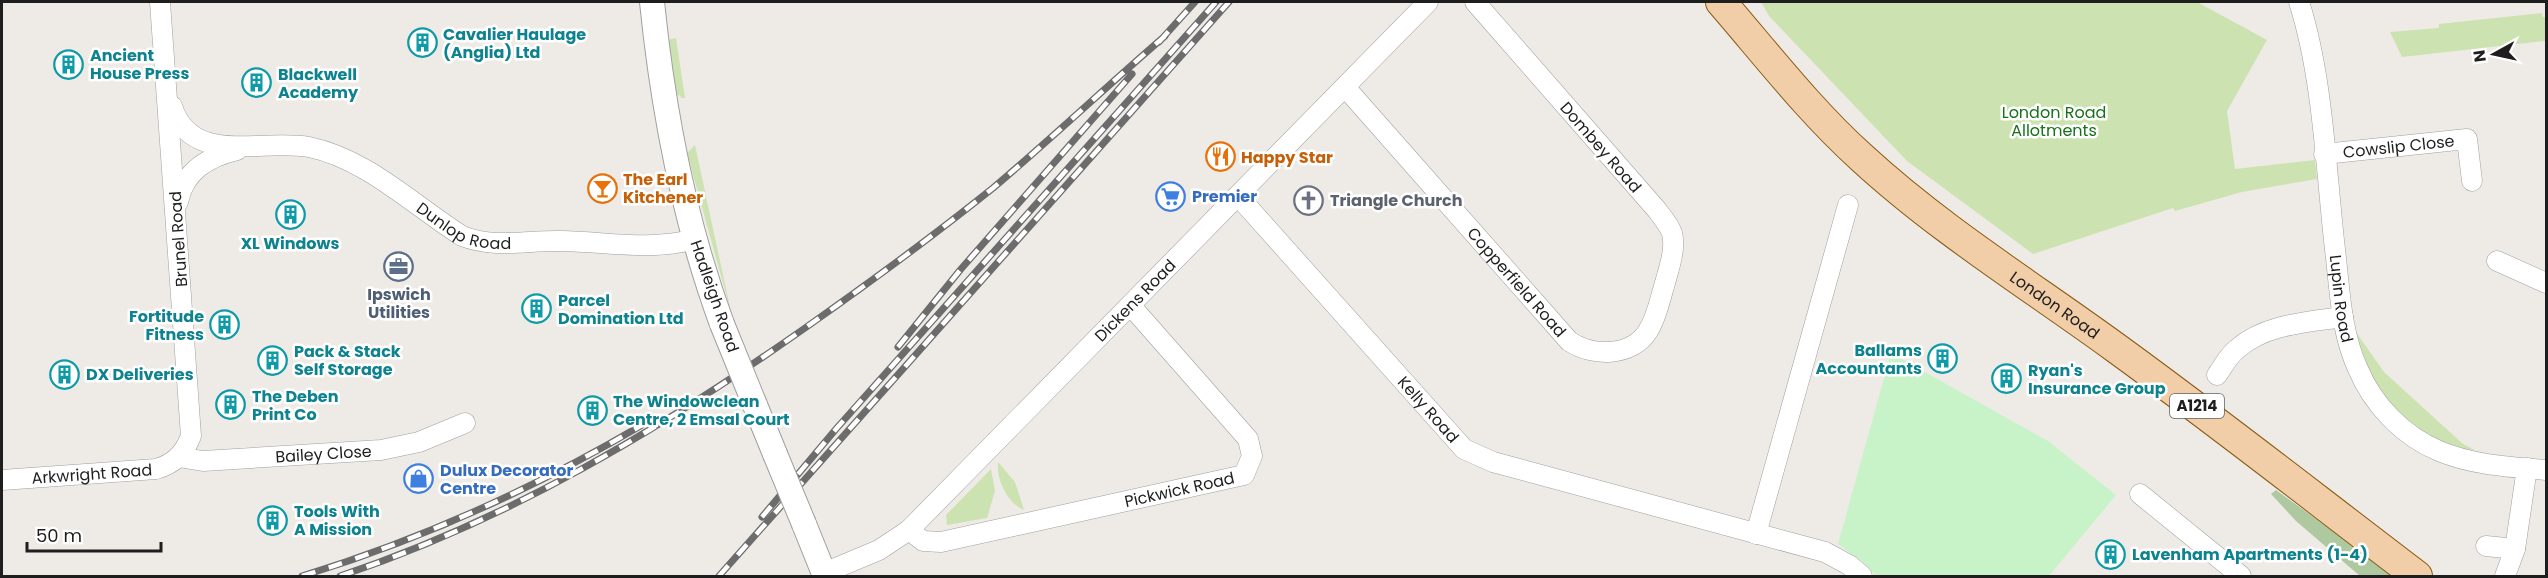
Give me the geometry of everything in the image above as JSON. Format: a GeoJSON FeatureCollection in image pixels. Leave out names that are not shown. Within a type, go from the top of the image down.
{"type":"FeatureCollection","features":[{"type":"Feature","properties":{"kind":"main road","name":"London Road"},"geometry":{"type":"LineString","coordinates":[[1721,2],[1799,92],[1860,156],[1893,184],[1971,244],[2210,415],[2417,576]]}},
{"type":"Feature","properties":{"kind":"street","name":"Hadleigh Road"},"geometry":{"type":"LineString","coordinates":[[652,2],[674,144],[706,279],[722,324],[825,575]]}},
{"type":"Feature","properties":{"kind":"street","name":"Dickens Road"},"geometry":{"type":"LineString","coordinates":[[825,575],[879,550],[909,530],[1428,2]]}},
{"type":"Feature","properties":{"kind":"street","name":"Dombey Road"},"geometry":{"type":"LineString","coordinates":[[1475,2],[1669,226],[1673,242],[1672,253],[1656,312]]}},
{"type":"Feature","properties":{"kind":"street","name":"Lupin Road"},"geometry":{"type":"LineString","coordinates":[[2299,2],[2312,59],[2343,317],[2350,349],[2362,379],[2381,407],[2402,428],[2424,443],[2448,454],[2547,470]]}},
{"type":"Feature","properties":{"kind":"street","name":"Brunel Road"},"geometry":{"type":"LineString","coordinates":[[162,9],[191,420],[191,436],[178,457]]}},
{"type":"Feature","properties":{"kind":"street","name":"Copperfield Road"},"geometry":{"type":"LineString","coordinates":[[1345,87],[1556,327],[1575,345],[1599,352],[1627,348],[1644,336],[1656,312]]}},
{"type":"Feature","properties":{"kind":"street","name":"Dunlop Road"},"geometry":{"type":"LineString","coordinates":[[168,89],[178,121],[194,137],[213,144],[248,147],[307,147],[345,159],[388,184],[462,236],[488,244],[562,241],[657,247],[696,240]]}},
{"type":"Feature","properties":{"kind":"street","name":"Cowslip Close"},"geometry":{"type":"LineString","coordinates":[[2324,154],[2467,139],[2472,181]]}},
{"type":"Feature","properties":{"kind":"street","name":"Dunlop Road"},"geometry":{"type":"LineString","coordinates":[[176,216],[182,189],[195,169],[216,156],[248,147]]}},
{"type":"Feature","properties":{"kind":"street","name":"Kelly Road"},"geometry":{"type":"LineString","coordinates":[[1238,196],[1464,449],[1493,462],[1825,552],[1849,565],[1862,576]]}},
{"type":"Feature","properties":{"kind":"street"},"geometry":{"type":"LineString","coordinates":[[1756,534],[1848,205]]}},
{"type":"Feature","properties":{"kind":"street"},"geometry":{"type":"LineString","coordinates":[[2497,261],[2547,283]]}},
{"type":"Feature","properties":{"kind":"street","name":"Pickwick Road"},"geometry":{"type":"LineString","coordinates":[[909,530],[923,540],[941,542],[1236,479],[1244,475],[1252,456],[1248,439],[1131,306]]}},
{"type":"Feature","properties":{"kind":"street"},"geometry":{"type":"LineString","coordinates":[[2217,375],[2236,349],[2267,333],[2288,326],[2343,317]]}},
{"type":"Feature","properties":{"kind":"street","name":"Bailey Close"},"geometry":{"type":"LineString","coordinates":[[178,457],[203,461],[381,450],[419,442],[465,423]]}},
{"type":"Feature","properties":{"kind":"street","name":"Arkwright Road"},"geometry":{"type":"LineString","coordinates":[[2,480],[156,469],[169,465],[178,457]]}},
{"type":"Feature","properties":{"kind":"street"},"geometry":{"type":"LineString","coordinates":[[2505,576],[2515,549],[2527,468]]}},
{"type":"Feature","properties":{"kind":"street"},"geometry":{"type":"LineString","coordinates":[[2140,494],[2241,576]]}},
{"type":"Feature","properties":{"kind":"street"},"geometry":{"type":"LineString","coordinates":[[2486,546],[2515,549]]}},
{"type":"Feature","properties":{"kind":"green space","name":"London Road Allotments"},"geometry":{"type":"Polygon","coordinates":[[[1761,2],[2197,2],[2267,40],[2227,111],[2235,169],[2315,160],[2317,179],[2242,192],[2175,211],[2173,208],[2033,254],[1907,161],[1769,16],[1761,2]]]}},
{"type":"Feature","properties":{"kind":"green space"},"geometry":{"type":"Polygon","coordinates":[[[2542,13],[2543,17],[2546,17],[2546,52],[2545,41],[2402,57],[2390,32],[2439,28],[2439,24],[2542,13]]]}},
{"type":"Feature","properties":{"kind":"green space"},"geometry":{"type":"Polygon","coordinates":[[[676,38],[685,98],[681,98],[680,95],[676,96],[667,40],[676,38]]]}},
{"type":"Feature","properties":{"kind":"green space"},"geometry":{"type":"Polygon","coordinates":[[[695,145],[731,312],[687,153],[695,145]]]}},
{"type":"Feature","properties":{"kind":"green space"},"geometry":{"type":"Polygon","coordinates":[[[2356,332],[2384,372],[2463,444],[2475,450],[2459,448],[2424,435],[2383,399],[2356,344],[2356,332]]]}},
{"type":"Feature","properties":{"kind":"green space"},"geometry":{"type":"Polygon","coordinates":[[[1891,353],[2048,441],[2116,495],[2049,576],[1876,576],[1864,563],[1838,544],[1891,353]]]}},
{"type":"Feature","properties":{"kind":"green space"},"geometry":{"type":"Polygon","coordinates":[[[998,462],[1015,482],[1024,510],[1012,502],[1004,490],[999,476],[998,462]]]}},
{"type":"Feature","properties":{"kind":"green space"},"geometry":{"type":"Polygon","coordinates":[[[991,469],[995,491],[987,518],[947,525],[946,515],[991,469]]]}},
{"type":"Feature","properties":{"kind":"green space"},"geometry":{"type":"Polygon","coordinates":[[[2276,490],[2395,576],[2360,576],[2296,521],[2271,494],[2276,490]]]}},
{"type":"Feature","properties":{"kind":"railway"},"geometry":{"type":"LineString","coordinates":[[1159,42],[1195,2]]}},
{"type":"Feature","properties":{"kind":"railway"},"geometry":{"type":"LineString","coordinates":[[762,517],[836,429],[1216,2]]}},
{"type":"Feature","properties":{"kind":"railway"},"geometry":{"type":"LineString","coordinates":[[719,576],[1229,2]]}},
{"type":"Feature","properties":{"kind":"railway"},"geometry":{"type":"LineString","coordinates":[[340,576],[463,528],[523,500],[638,437],[695,402],[805,328],[947,224],[1036,151],[1165,36]]}},
{"type":"Feature","properties":{"kind":"railway"},"geometry":{"type":"LineString","coordinates":[[898,347],[961,269],[1132,74]]}},
{"type":"Feature","properties":{"kind":"railway"},"geometry":{"type":"LineString","coordinates":[[302,576],[390,546],[476,511],[560,470],[642,425]]}},
{"type":"Feature","properties":{"kind":"place","name":"Cavalier Haulage (Anglia) Ltd"},"geometry":{"type":"Point","coordinates":[422,43]}},
{"type":"Feature","properties":{"kind":"place","name":"Ancient House Press"},"geometry":{"type":"Point","coordinates":[69,64]}},
{"type":"Feature","properties":{"kind":"place","name":"Blackwell Academy"},"geometry":{"type":"Point","coordinates":[257,83]}},
{"type":"Feature","properties":{"kind":"place","name":"Happy Star"},"geometry":{"type":"Point","coordinates":[1220,157]}},
{"type":"Feature","properties":{"kind":"place","name":"The Earl Kitchener"},"geometry":{"type":"Point","coordinates":[602,188]}},
{"type":"Feature","properties":{"kind":"place","name":"Premier"},"geometry":{"type":"Point","coordinates":[1171,196]}},
{"type":"Feature","properties":{"kind":"place","name":"Triangle Church"},"geometry":{"type":"Point","coordinates":[1309,200]}},
{"type":"Feature","properties":{"kind":"place","name":"XL Windows"},"geometry":{"type":"Point","coordinates":[290,215]}},
{"type":"Feature","properties":{"kind":"place","name":"Ipswich Utilities"},"geometry":{"type":"Point","coordinates":[399,266]}},
{"type":"Feature","properties":{"kind":"place","name":"Parcel Domination Ltd"},"geometry":{"type":"Point","coordinates":[537,309]}},
{"type":"Feature","properties":{"kind":"place","name":"Fortitude Fitness"},"geometry":{"type":"Point","coordinates":[225,325]}},
{"type":"Feature","properties":{"kind":"place","name":"Ballams Accountants"},"geometry":{"type":"Point","coordinates":[1943,359]}},
{"type":"Feature","properties":{"kind":"place","name":"Pack & Stack Self Storage"},"geometry":{"type":"Point","coordinates":[273,360]}},
{"type":"Feature","properties":{"kind":"place","name":"DX Deliveries"},"geometry":{"type":"Point","coordinates":[65,374]}},
{"type":"Feature","properties":{"kind":"place","name":"Ryan's Insurance Group"},"geometry":{"type":"Point","coordinates":[2007,379]}},
{"type":"Feature","properties":{"kind":"place","name":"The Deben Print Co"},"geometry":{"type":"Point","coordinates":[231,405]}},
{"type":"Feature","properties":{"kind":"place","name":"The Windowclean Centre, 2 Emsal Court"},"geometry":{"type":"Point","coordinates":[592,410]}},
{"type":"Feature","properties":{"kind":"place","name":"Dulux Decorator Centre"},"geometry":{"type":"Point","coordinates":[419,479]}},
{"type":"Feature","properties":{"kind":"place","name":"Tools With A Mission"},"geometry":{"type":"Point","coordinates":[273,520]}},
{"type":"Feature","properties":{"kind":"place","name":"Lavenham Apartments (1-4)"},"geometry":{"type":"Point","coordinates":[2111,554]}}]}
